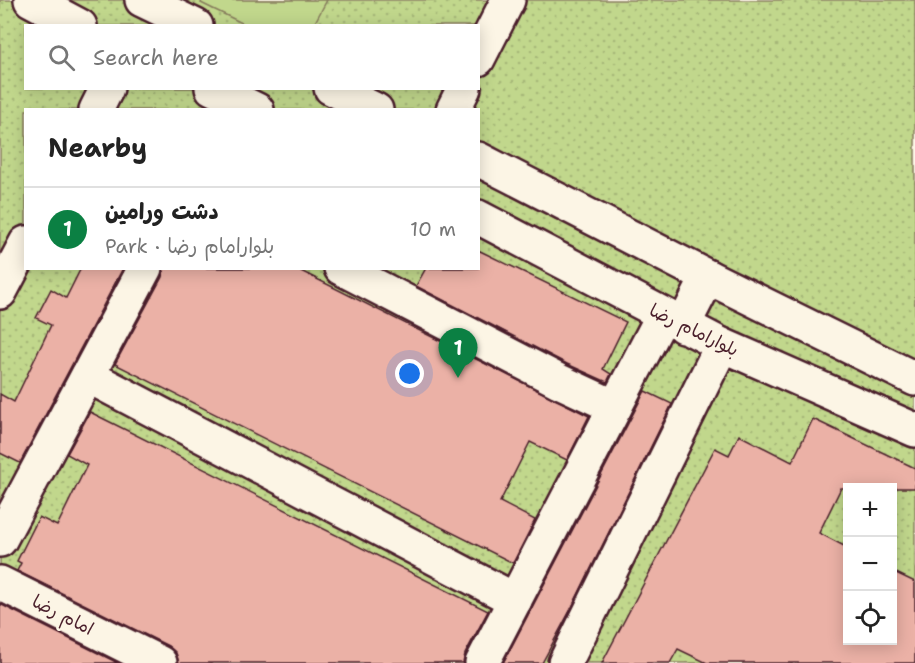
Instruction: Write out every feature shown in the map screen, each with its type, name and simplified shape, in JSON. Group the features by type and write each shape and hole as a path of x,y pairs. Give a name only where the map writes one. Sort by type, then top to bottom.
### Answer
{"street":[{"path":"31,0 76,24"},
{"path":"480,55 508,0"},
{"path":"150,6 191,24"},
{"path":"97,108 106,90"},
{"path":"216,90 253,108"},
{"path":"335,90 372,108"},
{"path":"454,108 463,90"},
{"path":"480,160 708,277 915,379"},
{"name":"بلوارامام رضا","path":"480,218 722,345 915,430"},
{"path":"0,292 24,247"},
{"path":"0,540 144,270"},
{"path":"345,270 559,381 615,407"},
{"path":"482,663 615,407 673,321 708,277"},
{"path":"565,663 722,345"},
{"path":"88,376 515,600"},
{"name":"امام رضا","path":"0,583 160,663"}],"green space":[{"path":"0,0 915,0 915,663 0,663"},
{"path":"202,0 327,0 314,24 244,24 201,3"}],"building":[{"path":"480,251 626,322 603,369 611,374 607,382 567,364 416,286 425,270 480,270"},
{"path":"80,270 122,270 20,463 0,453 0,394 14,402 51,325 36,318 51,289 66,298"},
{"path":"164,270 299,270 589,416 567,460 530,442 500,502 535,520 513,563 115,364 162,277"},
{"path":"645,391 672,404 572,607 542,663 503,663"},
{"path":"90,412 488,611 465,654 463,663 179,663 176,653 168,646 17,571 21,563 17,561 39,517 57,526 87,465 67,454"},
{"path":"813,419 915,468 915,488 897,488 897,483 843,483 843,488 819,533 843,545 843,645 897,645 897,573 915,582 915,663 707,663 678,649 670,663 602,663 715,448 729,455 739,435 792,462"},
{"path":"0,604 118,663 0,663"}],"place":[{"name":"دشت ورامین","path":"458,378"}]}
